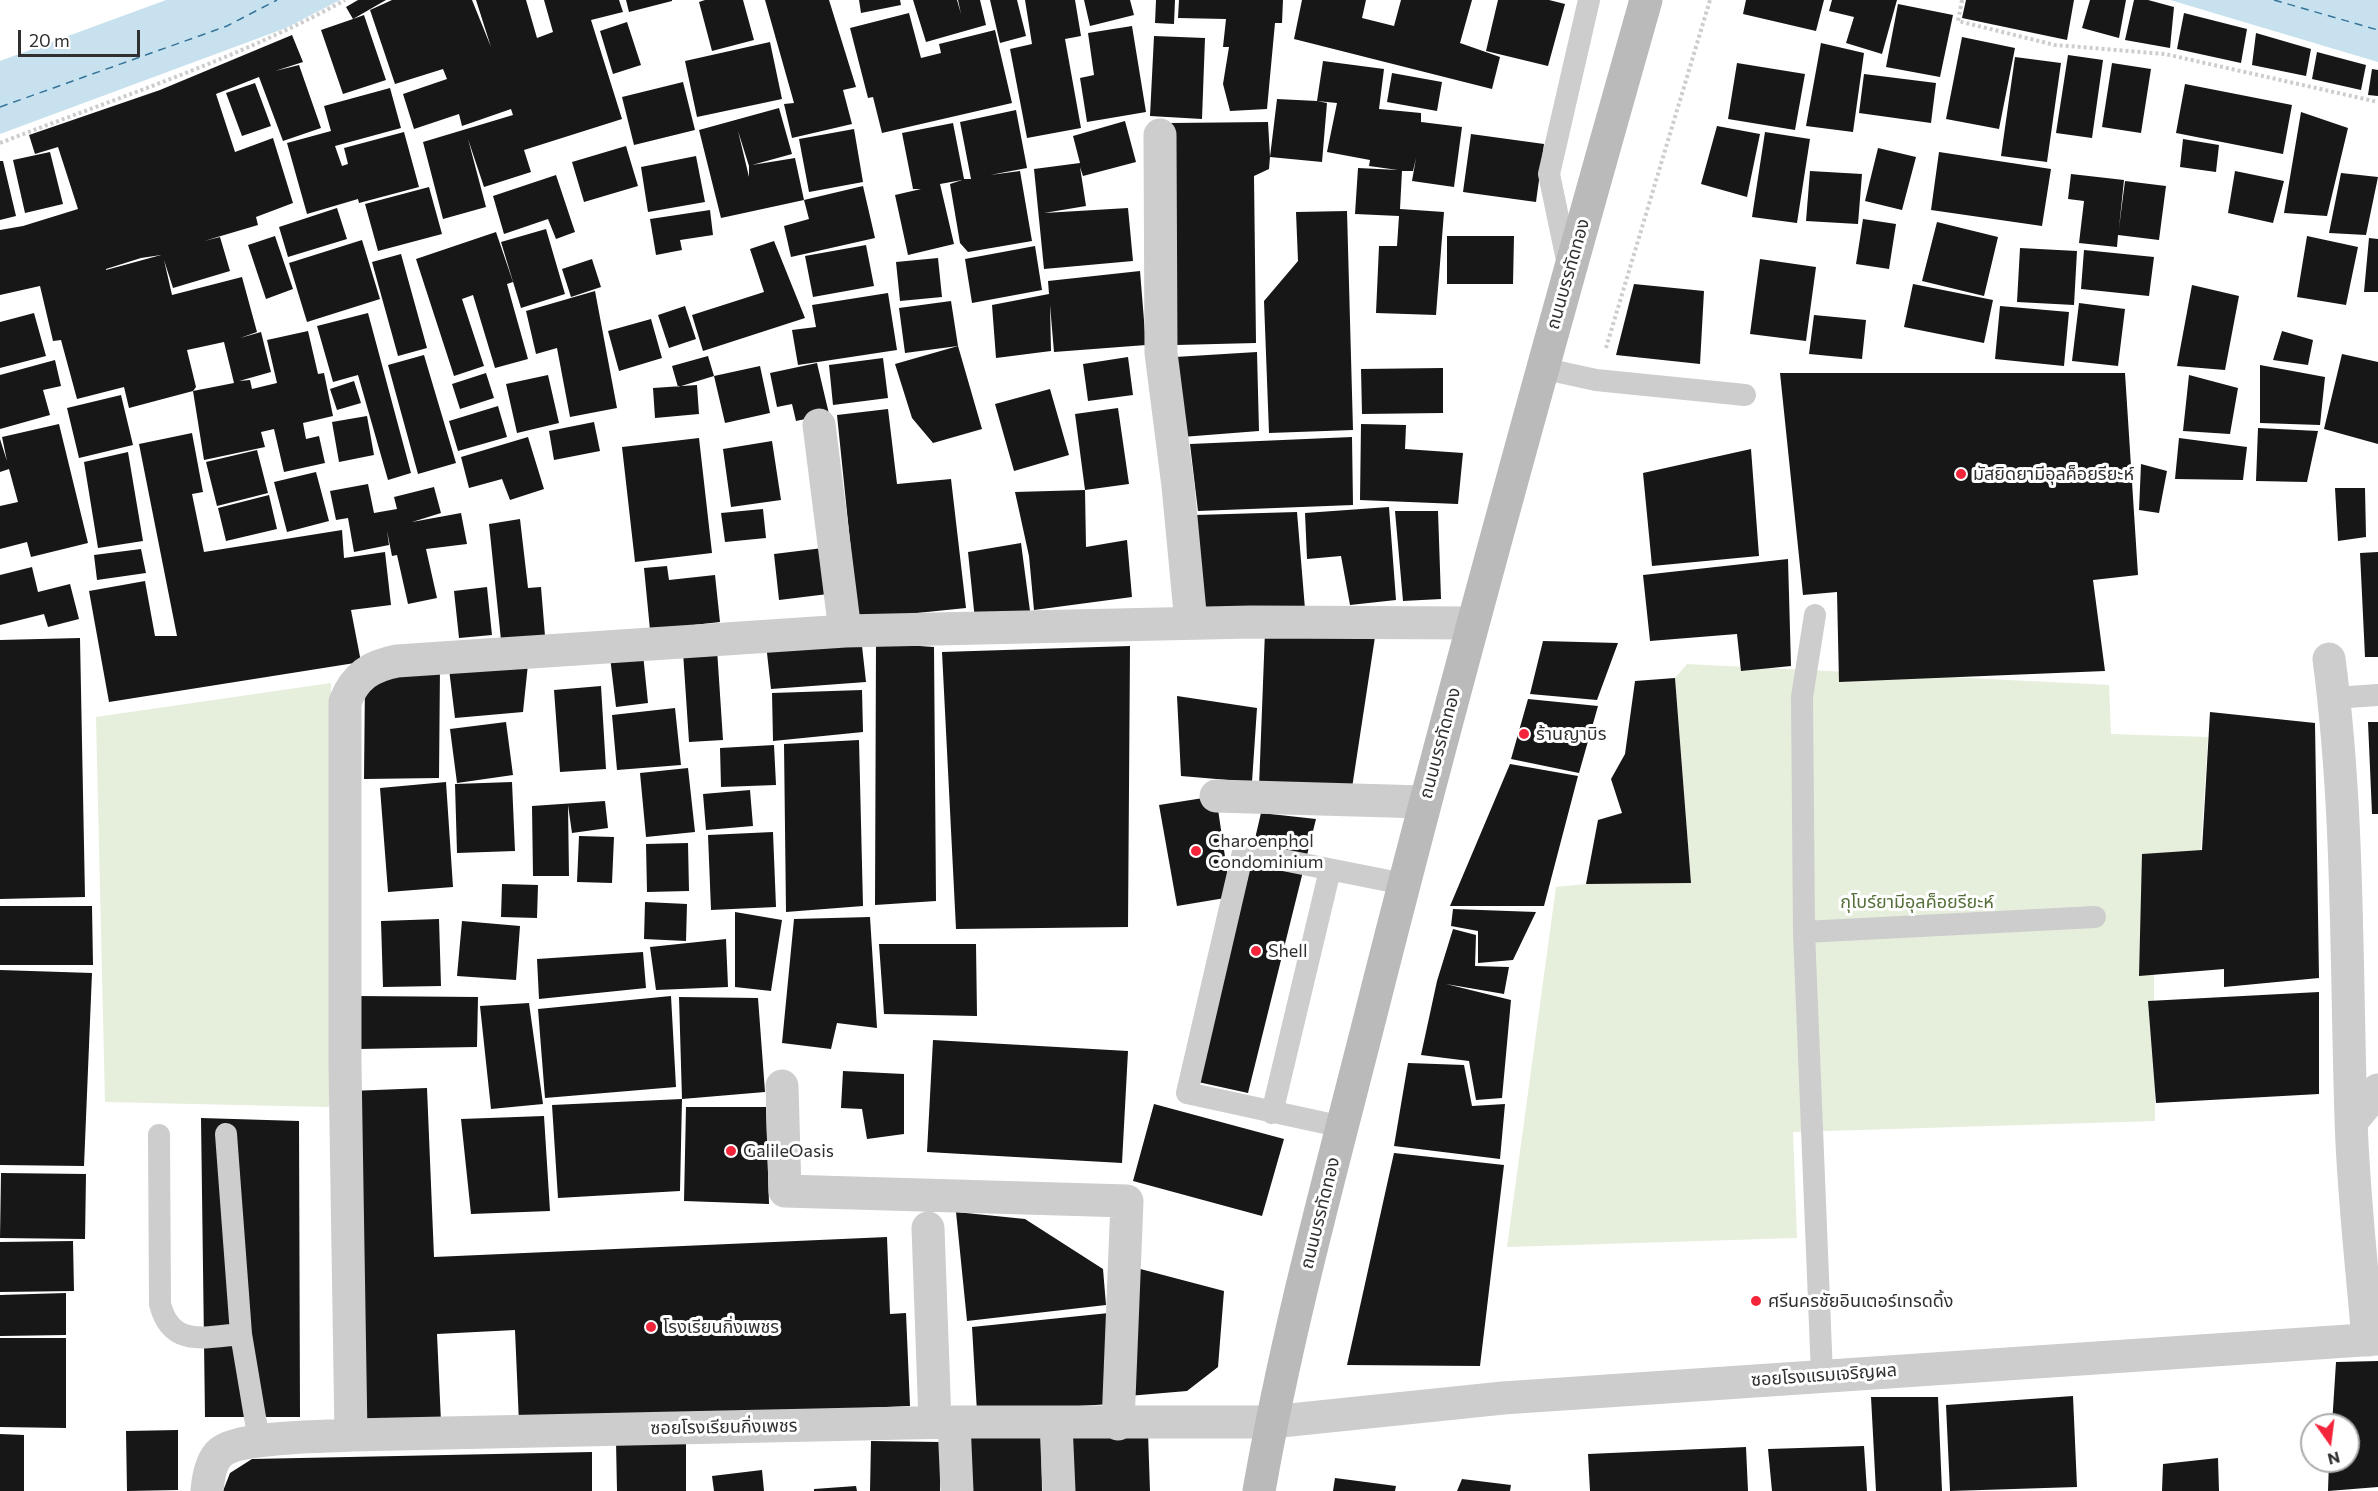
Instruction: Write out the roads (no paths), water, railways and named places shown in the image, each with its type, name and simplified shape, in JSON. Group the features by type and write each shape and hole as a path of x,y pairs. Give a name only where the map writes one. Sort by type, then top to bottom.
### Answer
{"main road":[{"name":"ถนนบรรทัดทอง","path":"1259,1491 1271,1422 1318,1216 1343,1127 1424,802 1541,368 1646,0"}],"street":[{"path":"1160,135 1161,353 1178,486 1191,623"},
{"path":"819,425 845,631"},
{"path":"351,1435 345,959 345,702 351,686 362,674 379,665 398,661 845,631 1191,623 1472,623"},
{"path":"2329,659 2334,698 2343,843 2351,1122 2373,1340"},
{"path":"1216,796 1424,802"},
{"path":"782,1086 785,1191 1126,1201 1118,1424"},
{"path":"2351,1122 2378,1090"},
{"path":"928,1228 944,1422 957,1491"},
{"name":"ซอยโรงแรมเจริญผล","path":"1271,1422 1503,1398 2373,1340"},
{"name":"ซอยโรงเรียนกิ่งเพชร","path":"207,1491 214,1464 222,1452 260,1441 351,1435 944,1422 1118,1424 1271,1422"},
{"path":"1056,1423 1059,1491"}],"lane":[{"path":"1569,270 1549,174 1589,0"},
{"path":"1541,368 1596,380 1745,395"},
{"path":"1815,615 1802,697 1803,932 1822,1375"},
{"path":"2334,698 2378,695"},
{"path":"1343,1127 1187,1093 1242,852 1404,884"},
{"path":"1272,1113 1330,870"},
{"path":"1803,932 2095,917"},
{"path":"226,1134 241,1334 260,1441"},
{"path":"159,1135 160,1304 164,1318 178,1334 198,1338 241,1334"}],"water":[{"path":"166,0 340,0 286,28 0,134 0,61"},
{"path":"2170,0 2378,0 2378,62"}],"place":[{"name":"มัสยิดยามีอุลค็อยรียะห์","path":"1961,474"},
{"name":"ร้านญาบิร","path":"1524,734"},
{"name":"Charoenphol Condominium","path":"1196,851"},
{"name":"Shell","path":"1256,951"},
{"name":"GalileOasis","path":"731,1151"},
{"name":"ศรีนครชัยอินเตอร์เทรดดิ้ง","path":"1756,1301"},
{"name":"โรงเรียนกิ่งเพชร","path":"651,1327"}],"park label":[{"name":"กุโบร์ยามีอุลค็อยรียะห์","path":"1917,902"}]}
